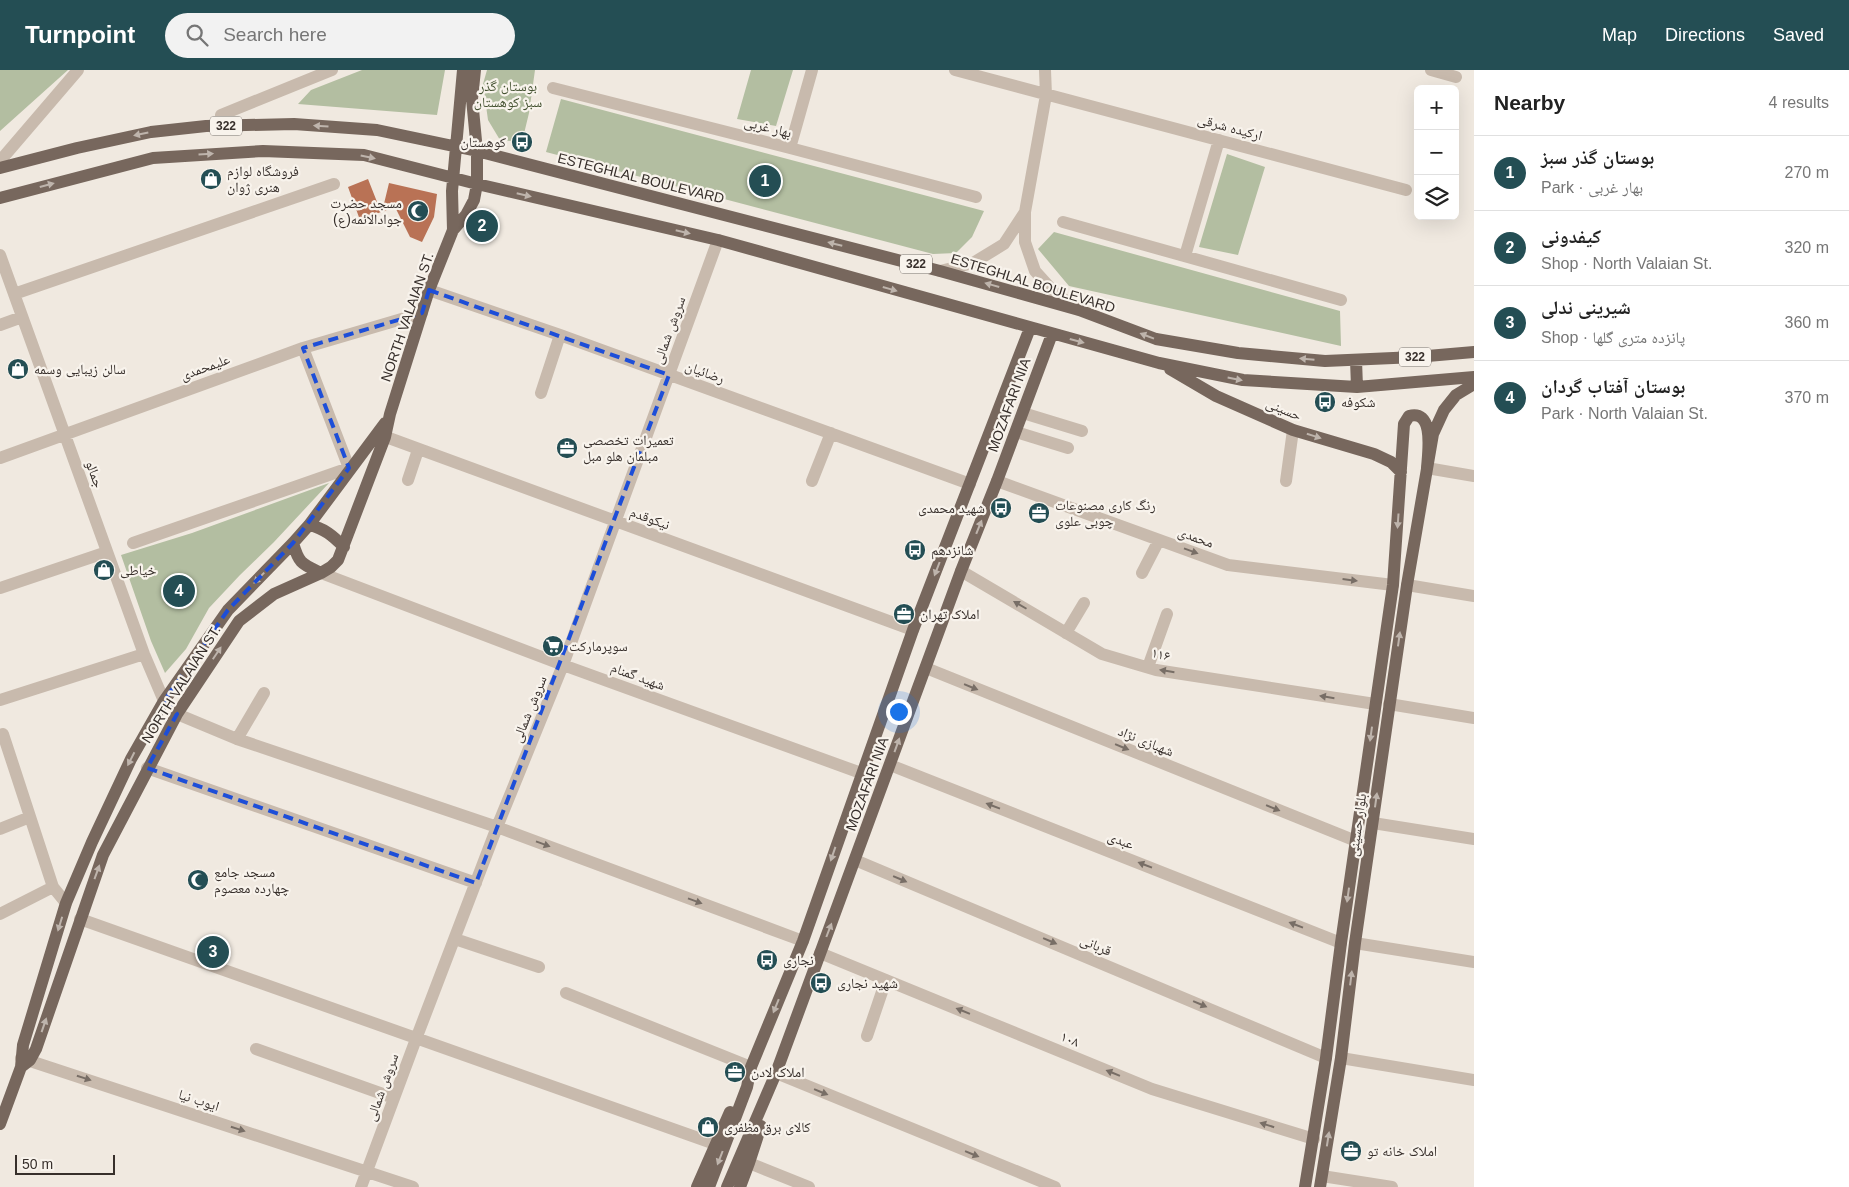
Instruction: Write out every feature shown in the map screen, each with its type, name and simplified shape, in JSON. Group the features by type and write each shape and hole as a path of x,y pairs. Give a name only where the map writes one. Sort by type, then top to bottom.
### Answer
{"main road":[{"name":"NORTH VALAIAN ST.","path":"453,230 452,191 463,70"},
{"name":"NORTH VALAIAN ST.","path":"0,1124 24,1062 36,1049 103,855 177,714 239,621 274,594 331,567 338,560 344,547 390,414 429,290 453,230 466,215 474,200 477,184 477,151 472,99 475,70"},
{"name":"ESTEGHLAL BOULEVARD","path":"0,168 77,148 142,134 206,126 294,124 377,130 477,151 940,270 1079,310 1156,339 1238,353 1325,361 1474,352"},
{"name":"322","path":"0,198 153,158 263,151 364,156 718,240 1159,363 1243,380 1357,387 1474,377"},
{"name":"MOZAFARI NIA","path":"709,1187 747,1087 751,1067 803,941 913,630 1030,328"},
{"name":"MOZAFARI NIA","path":"727,1187 776,1074 961,571 1016,432 1052,334"},
{"path":"1014,370 1030,357 1036,361 1039,368"},
{"path":"1356,360 1357,387"},
{"name":"حسینی","path":"1159,363 1216,396 1293,430 1374,454 1392,462 1401,472"},
{"path":"1427,468 1433,434 1444,410 1456,395 1474,384"},
{"name":"بلوار حسینی","path":"1305,1187 1326,1058 1393,585 1404,424 1409,416 1414,415 1419,416 1428,428 1427,468 1407,585 1355,943 1341,1058 1321,1181"},
{"name":"NORTH VALAIAN ST.","path":"24,1062 23,1045 66,903 131,758 164,702 228,610 293,544 349,468 381,436"},
{"path":"308,525 320,527 344,547"},
{"path":"293,544 297,559 306,566 321,573"},
{"path":"164,702 177,714"},
{"path":"698,1187 715,1144 751,1067"},
{"path":"740,1187 776,1074"}],"street":[{"path":"0,161 78,70"},
{"path":"221,115 332,70"},
{"path":"790,148 812,70"},
{"name":"ارکیده شرقی","path":"955,70 1406,190"},
{"path":"1045,70 1046,95 1025,212 1025,242 1035,270 1054,292 1079,310"},
{"path":"1431,70 1456,77"},
{"name":"بهار غربی","path":"553,88 976,197"},
{"path":"1185,256 1219,140"},
{"path":"14,294 334,184"},
{"path":"940,270 973,263 1004,244 1025,212"},
{"path":"1063,222 1341,300"},
{"name":"سروش شمالی","path":"361,1187 497,827 562,665 718,240"},
{"name":"جمالو","path":"0,255 144,654 164,702"},
{"name":"رضائیان","path":"429,290 560,335 970,484"},
{"name":"علیمحمدی","path":"0,458 303,348 422,313"},
{"path":"0,325 22,317"},
{"path":"541,393 560,335"},
{"path":"133,542 349,468 303,348"},
{"path":"1023,413 1082,431"},
{"path":"1286,481 1293,430"},
{"path":"1016,432 1068,448"},
{"path":"812,481 831,433"},
{"name":"نیکوقدم","path":"381,436 913,630"},
{"path":"408,480 418,450"},
{"path":"1427,468 1474,476"},
{"name":"محمدی","path":"997,481 1228,565 1393,585"},
{"path":"1142,573 1159,540"},
{"path":"0,588 107,552"},
{"name":"۱۱۶","path":"961,571 1102,654 1148,667 1375,704"},
{"name":"شهید گمنام","path":"321,573 562,665 862,773"},
{"path":"1407,585 1474,596"},
{"path":"1066,633 1084,603"},
{"path":"1148,667 1167,614"},
{"path":"0,700 144,654"},
{"name":"شهبازی نژاد","path":"926,668 1356,841"},
{"path":"238,739 264,693"},
{"path":"1390,704 1474,718"},
{"path":"177,714 238,739 497,827 803,941"},
{"path":"3,734 53,887 66,903"},
{"name":"عبدی","path":"890,765 1341,943"},
{"path":"147,768 476,883"},
{"path":"0,829 30,817"},
{"path":"1373,822 1474,839"},
{"name":"قربانی","path":"855,860 1326,1058"},
{"path":"0,914 53,887"},
{"path":"80,920 715,1144"},
{"path":"455,939 539,967"},
{"path":"1355,943 1474,962"},
{"name":"۱۰۸","path":"820,953 1152,1089 1314,1140"},
{"path":"867,1036 886,980"},
{"path":"566,993 751,1067"},
{"path":"256,1049 394,1098"},
{"path":"1341,1058 1474,1080"},
{"name":"ایوب نیا","path":"24,1062 413,1187"},
{"path":"776,1074 1055,1187"},
{"path":"749,1163 809,1187"},
{"path":"1321,1181 1392,1187"}],"highlighted area":[{"path":"429,290 669,375 476,883 147,768 177,714 164,701 228,610 293,543 349,468 303,348 422,313"}],"green space":[{"path":"0,70 68,70 0,131"},
{"path":"362,70 445,70 437,115 298,104 311,90"},
{"name":"بوستان گذر سبز کوهستان","path":"487,70 535,70 529,113 522,142 500,140 488,120 483,84"},
{"path":"751,70 793,70 776,126 737,119"},
{"path":"561,99 984,211 972,237 956,253 933,254 546,152"},
{"path":"1227,154 1265,167 1238,255 1199,247"},
{"path":"1054,232 1340,311 1341,346 1069,286 1038,249"},
{"path":"329,483 209,608 186,649 165,673 151,641 121,555 192,533"}],"building":[{"path":"368,179 381,212 360,220 348,187"},
{"name":"مسجد حضرت جوادالائمه(ع)","path":"389,183 437,194 434,217 422,242 410,237 395,207 382,212"}],"place":[{"name":"کوهستان","path":"522,142"},
{"name":"فروشگاه لوازم هنری ژوان","path":"211,179"},
{"name":"بوستان گذر سبز","path":"765,181"},
{"name":"مسجد حضرت جوادالائمه(ع)","path":"418,211"},
{"name":"کیفدونی","path":"482,226"},
{"name":"سالن زیبایی وسمه","path":"18,369"},
{"name":"شکوفه","path":"1325,402"},
{"name":"تعمیرات تخصصی مبلمان هلو مبل","path":"567,448"},
{"name":"شهید محمدی","path":"1001,508"},
{"name":"رنگ کاری مصنوعات چوبی علوی","path":"1039,513"},
{"name":"شانزدهم","path":"915,550"},
{"name":"خیاطی","path":"104,570"},
{"name":"بوستان آفتاب گردان","path":"179,591"},
{"name":"املاک تهران","path":"904,614"},
{"name":"سوپرمارکت","path":"553,646"},
{"name":"مسجد جامع چهارده معصوم","path":"198,880"},
{"name":"شیرینی ندلی","path":"213,952"},
{"name":"نجاری","path":"767,960"},
{"name":"شهید نجاری","path":"821,983"},
{"name":"املاک لادن","path":"735,1072"},
{"name":"کالای برق مظفری","path":"708,1127"},
{"name":"املاک خانه تو","path":"1351,1151"}]}
